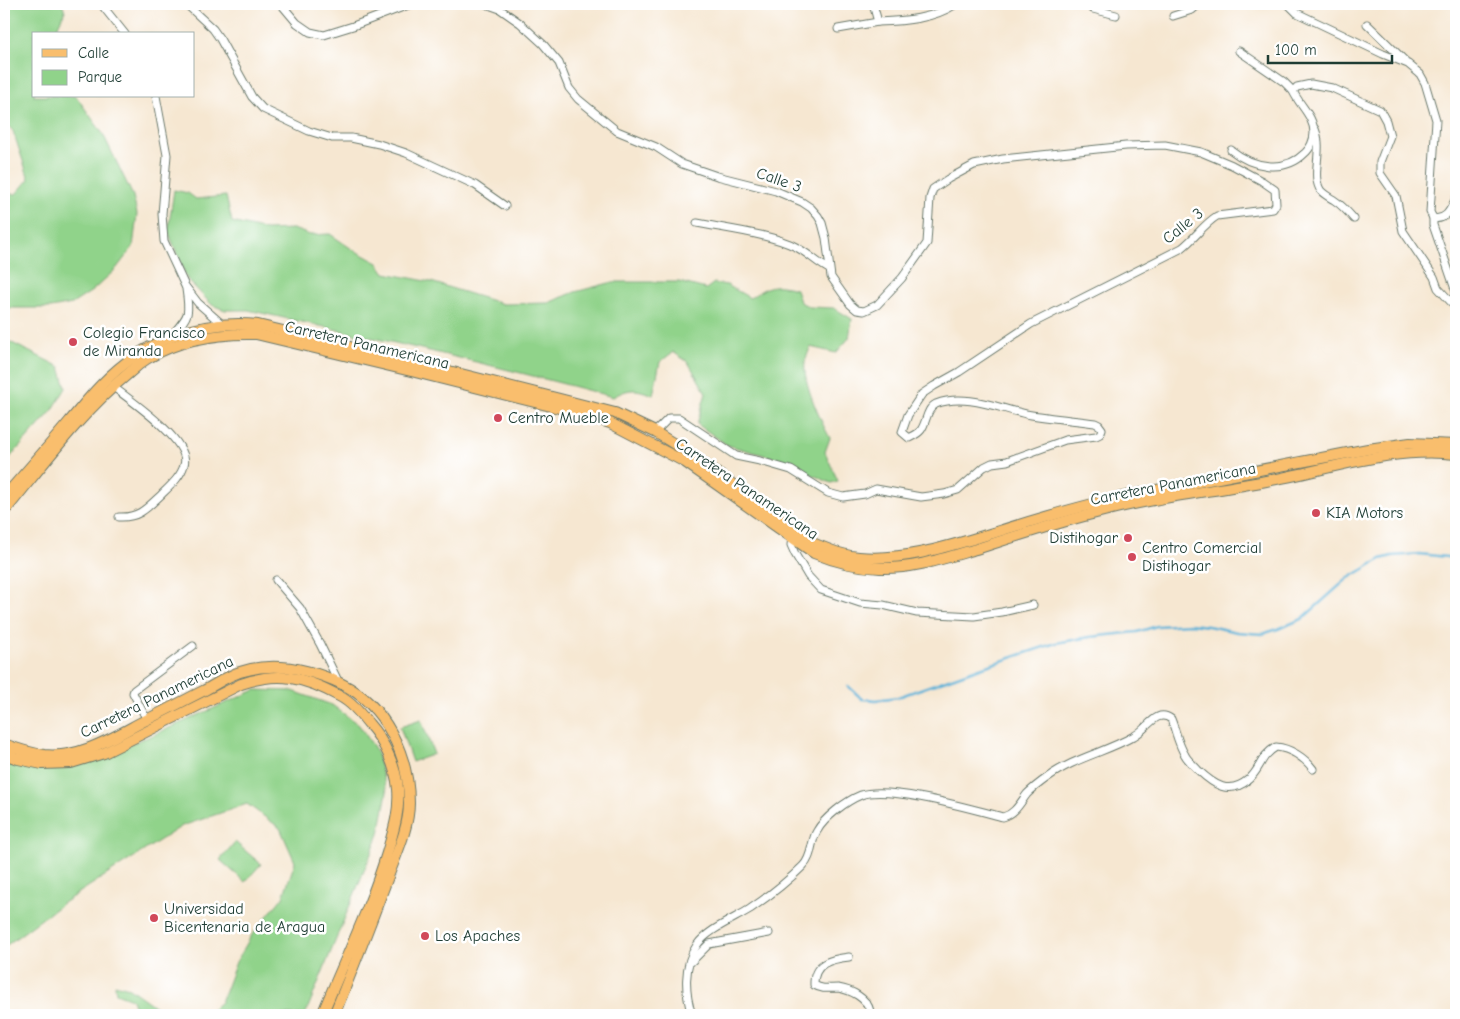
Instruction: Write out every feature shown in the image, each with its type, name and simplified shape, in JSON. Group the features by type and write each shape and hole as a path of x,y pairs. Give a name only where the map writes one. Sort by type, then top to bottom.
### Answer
{"main road":[{"name":"Carretera Panamericana","path":"4,497 102,384 143,350 171,337 204,328 240,324 258,325 607,411 654,432 689,453 815,544 837,553 859,557 889,557 926,553 1098,502 1368,449 1410,443 1456,445"},
{"name":"Carretera Panamericana","path":"4,512 77,424 112,386 148,358 187,340 222,335 256,334 579,413 610,423 685,462 814,553 837,563 874,568 892,568 929,563 1127,505 1268,481 1370,459 1412,453 1440,452 1456,454"},
{"name":"Carretera Panamericana","path":"4,744 23,751 45,755 73,753 102,743 239,672 257,668 280,666 294,668 339,683 365,698 390,730 404,769 409,803 404,832 392,866 334,1015"},
{"name":"Carretera Panamericana","path":"4,754 42,764 71,763 104,753 241,684 258,678 279,676 305,680 344,699 354,707 378,735 387,752 398,789 397,815 378,881 322,1015"}],"street":[{"path":"102,4 123,32"},
{"path":"186,4 220,38 252,97 263,109 309,131 332,138 352,138 406,153 475,185 506,206"},
{"path":"281,4 297,23 310,32 324,35 411,4"},
{"name":"Calle 3","path":"486,4 500,9 520,23 543,44 560,63 569,88 578,99 617,131 656,147 682,164 717,176 776,191 811,208 822,224 826,238 831,277 850,304 857,310 864,311 877,304 902,278 927,243 930,198 933,189 974,165 1126,146 1165,145 1201,152 1232,165 1275,190 1276,204 1273,209 1217,216 1209,221 1193,240 1182,248 1031,324 960,372 922,394 903,426 902,432 908,438 921,430 931,408 952,400 992,405 1027,414 1095,423 1102,429 1100,434 1096,436 1065,440 1007,461 992,463 984,467 958,490 920,497 876,489 865,494 843,497 828,493 791,470 736,456 679,418 669,418 654,432"},
{"path":"873,4 878,22"},
{"path":"838,29 925,17 956,4"},
{"path":"1086,4 1093,9 1116,15"},
{"path":"1173,16 1192,10 1199,4"},
{"path":"1288,4 1298,13 1408,64"},
{"path":"1367,24 1420,74 1424,83 1436,120 1430,212 1456,292"},
{"path":"1239,51 1294,91 1306,109 1319,142 1317,183 1326,196 1345,209 1354,219"},
{"path":"1294,91 1297,87 1311,84 1332,88 1380,110 1386,121 1390,136 1380,162 1380,173 1396,196 1403,231 1434,277 1438,288 1452,302 1456,300"},
{"path":"156,98 167,155 162,214 164,241 185,286 198,303 223,325"},
{"path":"1231,150 1239,156 1265,166 1288,165 1309,150 1314,134 1313,126"},
{"path":"1433,218 1440,219 1446,216 1456,198"},
{"path":"697,223 776,240 797,248 820,265 829,269"},
{"path":"171,337 186,318 188,307 185,286"},
{"path":"112,386 145,411 172,437 182,449 184,456 184,465 172,484 160,496 139,514 129,518 119,517"},
{"path":"792,537 791,545 795,554 808,576 821,590 860,603 883,605 916,613 974,616 1033,605"},
{"path":"276,580 300,608 339,683"},
{"path":"147,720 133,694 134,690 193,646"},
{"path":"692,1015 686,993 689,964 697,945 708,934 772,894 801,868 807,862 817,830 841,807 862,795 886,793 955,805 1003,817 1015,810 1028,793 1064,765 1132,738 1143,731 1156,716 1161,715 1171,719 1174,732 1186,756 1206,777 1218,786 1240,786 1252,776 1264,756 1276,747 1290,751 1308,762 1314,769"},
{"path":"689,964 709,944 769,933"},
{"path":"849,957 832,959 826,962 816,976 814,985 824,989 841,988 861,998 869,1006 870,1011 866,1015"},
{"path":"832,1015 844,1015"}],"green space":[{"path":"4,4 62,4 65,11 55,32 32,32 32,98 77,98 103,134 133,196 137,214 133,247 116,269 92,291 72,304 51,308 4,308 4,194 16,194 29,179 13,131 4,122"},
{"path":"174,190 188,193 196,199 226,196 232,222 266,230 293,229 310,235 330,234 378,263 385,273 431,282 503,304 548,303 575,292 613,282 679,282 706,289 714,283 727,285 750,298 772,286 796,289 800,302 810,307 834,308 852,319 849,338 836,353 810,347 805,362 806,380 809,390 830,438 825,452 838,481 831,483 775,458 727,445 697,424 706,393 688,362 673,352 660,362 653,395 632,390 613,397 522,373 385,341 248,310 225,310 212,305 187,279 168,231"},
{"path":"4,339 60,367 66,388 52,411 4,464"},
{"path":"255,690 293,691 332,705 359,725 376,750 387,792 379,834 305,1015 206,1015 221,1002 236,962 253,933 283,897 295,862 280,828 247,804 182,826 63,903 4,947 4,756 83,760 151,736"},
{"path":"421,720 434,754 412,762 400,727"},
{"path":"235,842 261,864 245,882 220,860"},
{"path":"115,984 129,988 167,1015 137,1015 132,999 116,993"}],"waterway":[{"path":"848,686 862,699 876,700 898,697 1056,643 1137,632 1157,626 1190,624 1262,634 1302,619 1347,579 1381,559 1392,556 1419,554 1456,558"}],"place":[{"name":"Colegio Francisco de Miranda","path":"73,342"},
{"name":"Centro Mueble","path":"498,418"},
{"name":"KIA Motors","path":"1316,513"},
{"name":"Distihogar","path":"1128,538"},
{"name":"Centro Comercial Distihogar","path":"1132,557"},
{"name":"Universidad Bicentenaria de Aragua","path":"154,918"},
{"name":"Los Apaches","path":"425,936"}]}
